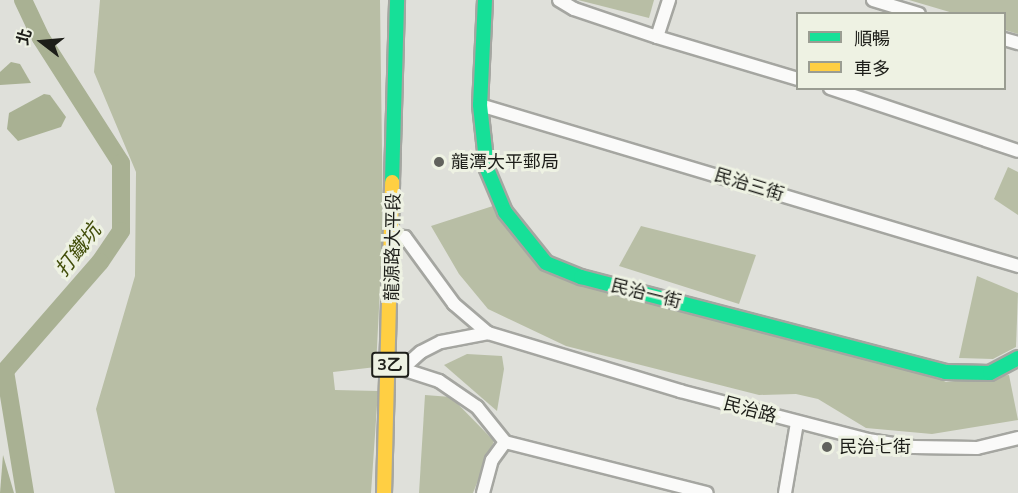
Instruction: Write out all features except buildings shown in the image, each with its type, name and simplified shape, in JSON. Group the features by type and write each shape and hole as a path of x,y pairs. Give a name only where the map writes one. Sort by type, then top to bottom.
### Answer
{"main road":[{"name":"龍源路大平段","path":"397,0 399,237"},
{"name":"龍源路大平段","path":"396,493 399,237 409,0"},
{"name":"民治一街","path":"484,0 480,105 487,169 506,212 546,263 580,277 945,372 990,374 1018,358"},
{"name":"龍源路大平段","path":"384,493 396,370"}],"street":[{"path":"559,0 574,9 657,37 796,78"},
{"path":"657,37 669,0"},
{"path":"873,0 912,12"},
{"path":"836,90 1018,150"},
{"name":"民治三街","path":"480,105 1018,266"},
{"path":"399,237 454,304 488,333"},
{"path":"396,370 421,352 441,342 488,333"},
{"name":"民治路","path":"488,333 797,423 914,447 977,448 1018,438"},
{"path":"396,370 439,381 477,407 505,442 707,493"},
{"path":"785,493 797,423"},
{"path":"483,493 492,460 505,442"}],"shaded area":[{"path":"100,0 380,0 383,229 376,367 333,372 335,390 378,391 371,493 115,493 96,409 135,276 136,172 94,72"},
{"path":"578,0 654,0 649,18"},
{"path":"909,0 1018,0 1018,34 1006,30 1006,12 950,12"},
{"path":"11,62 20,64 31,83 0,85 0,72"},
{"path":"44,94 50,95 66,117 61,127 18,141 7,129 9,113"},
{"path":"1008,167 1018,172 1018,215 994,199"},
{"path":"496,205 538,259 918,369 946,382 1009,375 1018,420 932,434 866,428 818,399 796,394 759,395 566,346 488,309 459,274 431,226"},
{"path":"641,226 756,255 739,304 619,266"},
{"path":"977,276 1018,293 1016,347 993,359 959,358"},
{"path":"467,354 502,356 504,369 497,411 444,365"},
{"path":"425,395 451,397 494,441 473,493 419,493"},
{"path":"3,455 14,493 0,493"}],"waterway":[{"name":"打鐵坑","path":"23,0 41,38 121,163 121,231 100,262 5,371 25,493"}],"traffic: fast":[{"path":"392,182 397,0"},
{"path":"485,0 480,105 487,169 505,212 546,263 581,277 945,372 990,373 1018,358"}],"traffic: slow":[{"path":"384,493 392,182"}],"place":[{"name":"龍潭大平郵局","path":"439,162"},
{"name":"民治七街","path":"827,447"}]}
